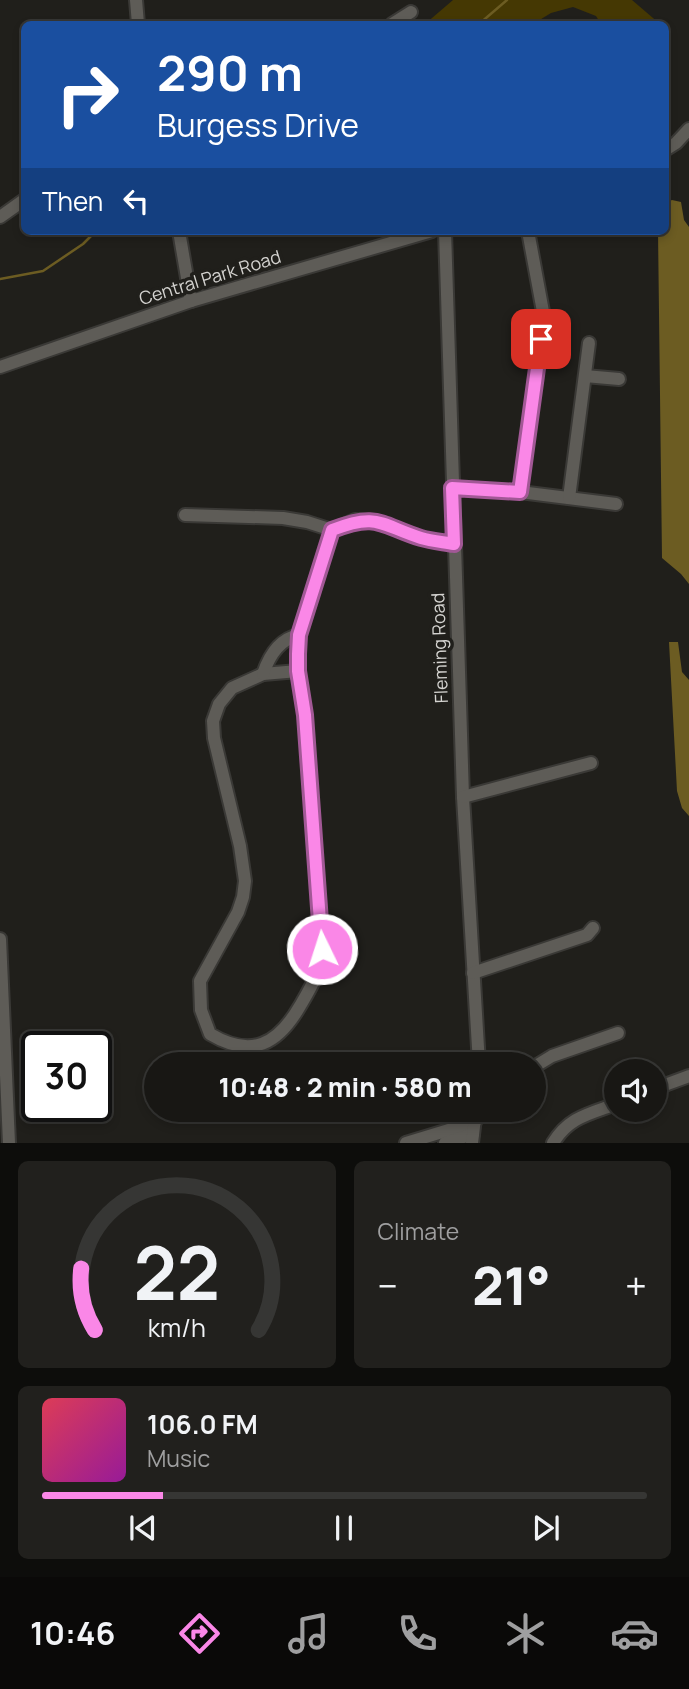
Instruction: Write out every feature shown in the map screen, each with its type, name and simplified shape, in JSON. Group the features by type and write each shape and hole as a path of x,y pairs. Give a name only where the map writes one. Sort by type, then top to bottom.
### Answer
{"street":[{"path":"136,0 138,21"},
{"path":"398,21 411,12"},
{"path":"669,147 689,129"},
{"path":"0,217 21,202"},
{"path":"181,235 191,301"},
{"name":"Central Park Road","path":"0,367 191,301 418,235"},
{"name":"Fleming Road","path":"445,235 463,797 478,1052"},
{"path":"520,492 544,317 529,235"},
{"path":"569,498 589,343"},
{"path":"585,376 619,379"},
{"path":"452,488 520,492 616,504"},
{"path":"185,515 284,518 332,530 355,520 376,521 421,538 454,544"},
{"path":"298,671 263,674 232,688 219,704 213,721 214,738 240,846 245,881 238,912 200,981 201,1010 210,1034 238,1046 258,1046 275,1039 290,1023 318,975 322,949 305,715 298,671 299,635 332,530"},
{"path":"263,674 269,658 278,646 289,637 299,635"},
{"path":"463,797 591,763"},
{"path":"473,973 587,935 593,928"},
{"path":"0,939 9,1143"},
{"path":"546,1060 618,1033"},
{"path":"667,1084 689,1076"},
{"path":"553,1143 562,1129 572,1121 604,1109"},
{"path":"411,1142 474,1127"},
{"path":"445,1143 474,1127"}],"shaded area":[{"path":"453,0 632,0 656,21 599,21 596,16 573,7 551,13 538,21 428,21"},
{"path":"669,201 681,202 684,220 689,227 689,584 662,558 658,235 669,235"},
{"path":"669,642 678,642 682,672 689,680 689,816 682,808 677,791"}],"waterway":[{"path":"482,21 507,0"},
{"path":"0,279 43,271 92,235"}],"route":[{"path":"322,949 298,654 299,635 332,530 355,520 376,521 421,538 454,544 452,488 520,492 541,339"}]}
